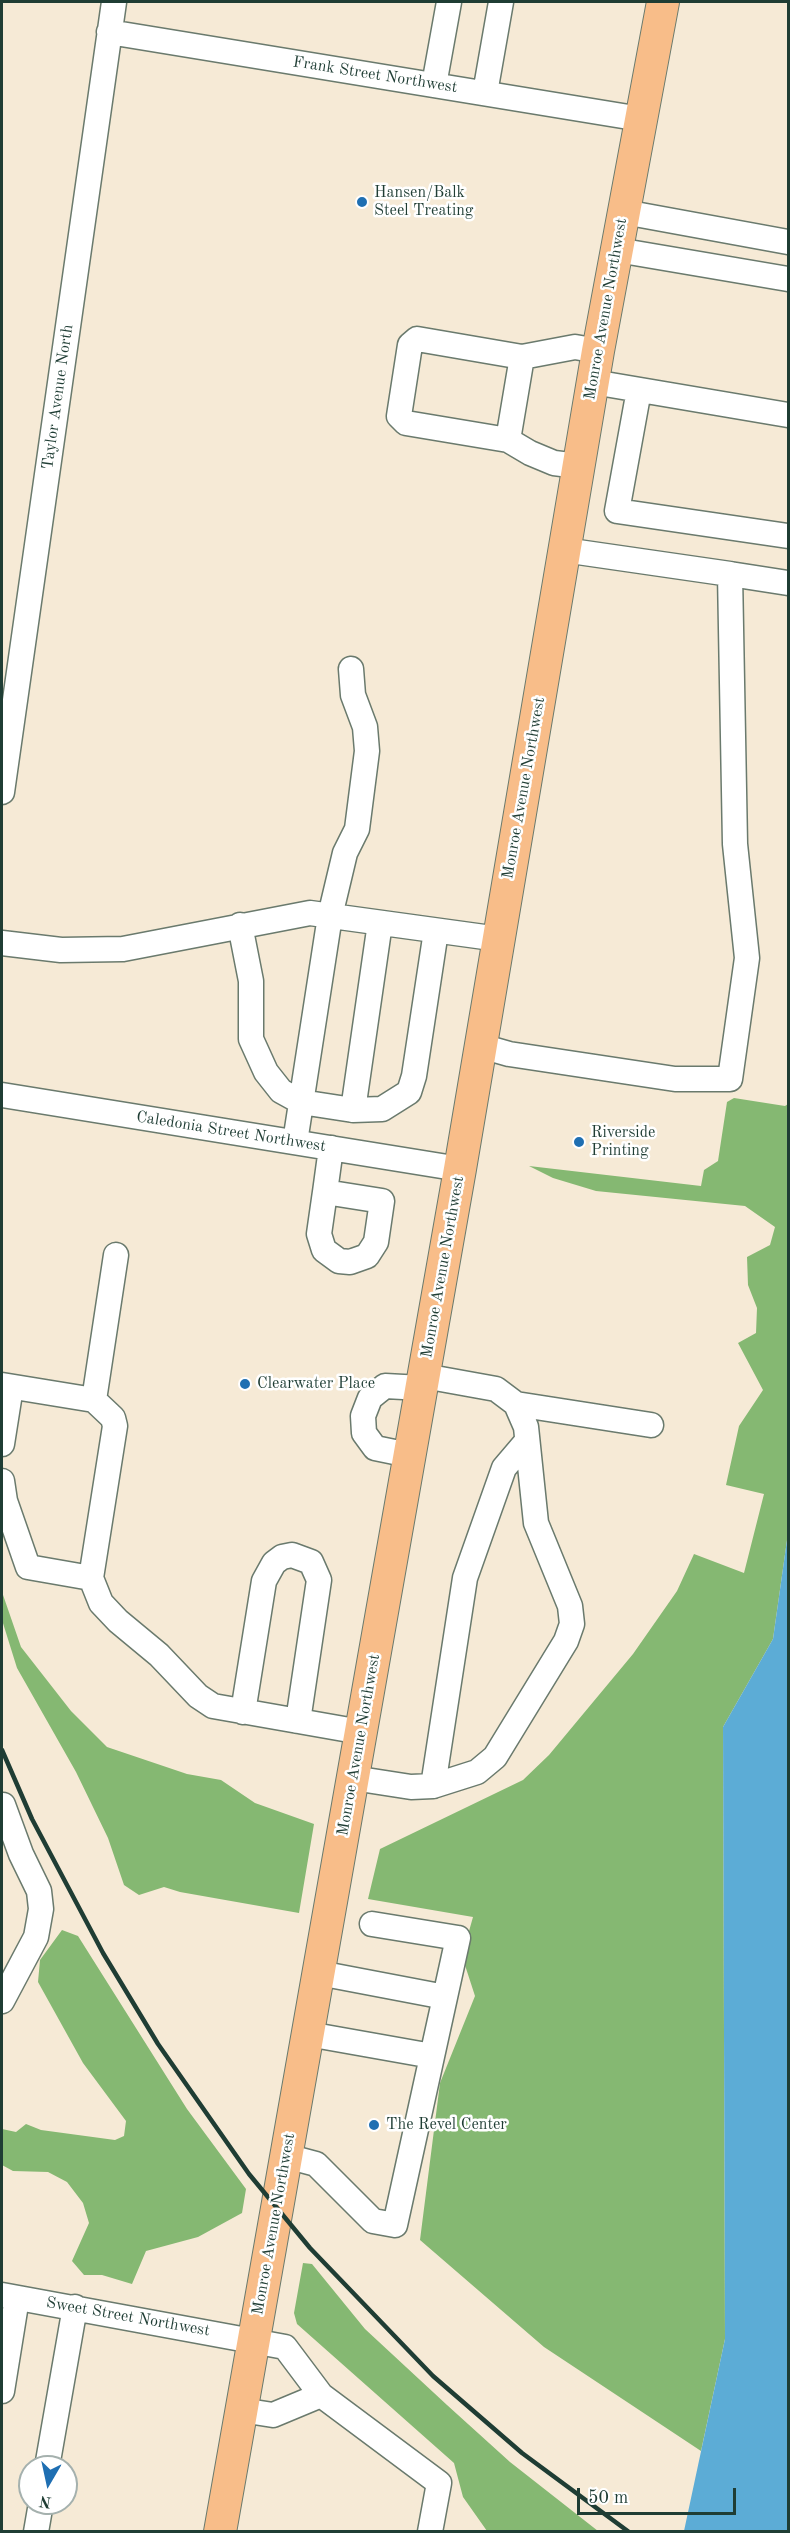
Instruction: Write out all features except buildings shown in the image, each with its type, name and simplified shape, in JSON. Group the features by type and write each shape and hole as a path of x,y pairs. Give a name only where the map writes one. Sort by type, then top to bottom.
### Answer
{"main road":[{"name":"Monroe Avenue Northwest","path":"220,2532 460,1169 592,382 663,2"}],"street":[{"name":"Taylor Avenue North","path":"2,792 9,682 114,2"},
{"path":"434,85 449,2"},
{"path":"485,93 501,2"},
{"name":"Frank Street Northwest","path":"110,32 641,119"},
{"path":"624,212 789,242"},
{"path":"617,250 789,279"},
{"path":"578,466 546,459 508,440 406,423 399,416 410,345 417,339 522,357 575,347 598,351"},
{"path":"508,440 522,357"},
{"path":"592,382 789,415"},
{"path":"639,390 617,511 789,536"},
{"path":"564,550 789,583"},
{"path":"481,1046 509,1054 675,1080 730,1079 747,958 735,844 730,574"},
{"path":"295,1142 330,916 345,853 357,829 367,751 365,727 353,695 351,669"},
{"path":"2,942 61,950 123,949 299,914 330,916 499,939"},
{"path":"353,1110 380,923"},
{"path":"240,926 251,981 251,1039 258,1059 281,1091 301,1102 353,1110 382,1109 409,1092 414,1076 436,931"},
{"name":"Caledonia Street Northwest","path":"2,1095 460,1169"},
{"path":"325,1192 331,1148"},
{"path":"93,1400 116,1255"},
{"path":"409,1455 375,1448 364,1433 363,1416 370,1398 385,1386 423,1382 496,1389 516,1404 651,1425"},
{"path":"2,1444 6,1386 93,1400 113,1418 115,1426 91,1578 101,1603 159,1655 198,1696 213,1706 361,1732"},
{"path":"353,1778 411,1787 433,1786 477,1772 495,1757 566,1641 572,1624 570,1606 536,1523 525,1427 516,1404"},
{"path":"433,1786 465,1578 504,1468 527,1441"},
{"path":"2,1481 5,1501 28,1567 91,1578"},
{"path":"243,1712 264,1581 274,1563 282,1557 292,1555 310,1562 319,1580 298,1721"},
{"path":"2,2001 22,1967 36,1937 40,1922 39,1891 11,1854 3,1805"},
{"path":"286,2156 316,2164 373,2221 395,2225 458,1938 372,1924"},
{"path":"319,1973 445,1997"},
{"path":"308,2034 432,2056"},
{"path":"2,2391 9,2296"},
{"name":"Sweet Street Northwest","path":"9,2296 285,2347 321,2395 439,2483 430,2532"},
{"path":"49,2455 75,2307"},
{"path":"241,2410 273,2415 321,2395"},
{"path":"36,2532 38,2515"}],"green space":[{"path":"734,1098 785,1106 788,1104 788,1533 773,1639 723,1727 725,2339 701,2451 544,2347 420,2240 440,2083 475,1996 462,1956 473,1917 368,1899 380,1849 523,1780 549,1755 633,1654 677,1591 694,1554 744,1573 764,1494 726,1485 739,1426 763,1390 738,1343 756,1333 757,1308 748,1285 747,1257 770,1245 775,1227 745,1206 596,1191 553,1178 529,1166 701,1186 704,1170 718,1161 727,1102"},
{"path":"2,1592 21,1647 71,1711 107,1747 187,1774 221,1780 255,1803 314,1824 299,1913 180,1892 164,1887 139,1895 124,1885 108,1838 76,1772 17,1668 2,1620"},
{"path":"62,1930 78,1936 187,2109 246,2189 242,2213 198,2237 146,2251 132,2284 102,2275 84,2275 72,2261 89,2223 83,2203 67,2182 48,2172 13,2171 2,2165 2,2129 16,2132 26,2124 41,2130 115,2140 124,2136 126,2121 83,2063 38,1982 40,1960"},
{"path":"303,2263 312,2264 365,2329 447,2405 510,2462 598,2531 487,2531 463,2497 454,2463 297,2324 294,2313"}],"water":[{"path":"788,1533 788,2531 684,2531 725,2339 723,1727 773,1639"}],"railway":[{"path":"2,1750 32,1819 103,1953 158,2044 249,2174 310,2248 433,2376 522,2453 629,2532"}],"place":[{"name":"Hansen/Balk Steel Treating","path":"362,202"},
{"name":"Riverside Printing","path":"579,1142"},
{"name":"Clearwater Place","path":"245,1384"},
{"name":"The Revel Center","path":"374,2125"}]}
